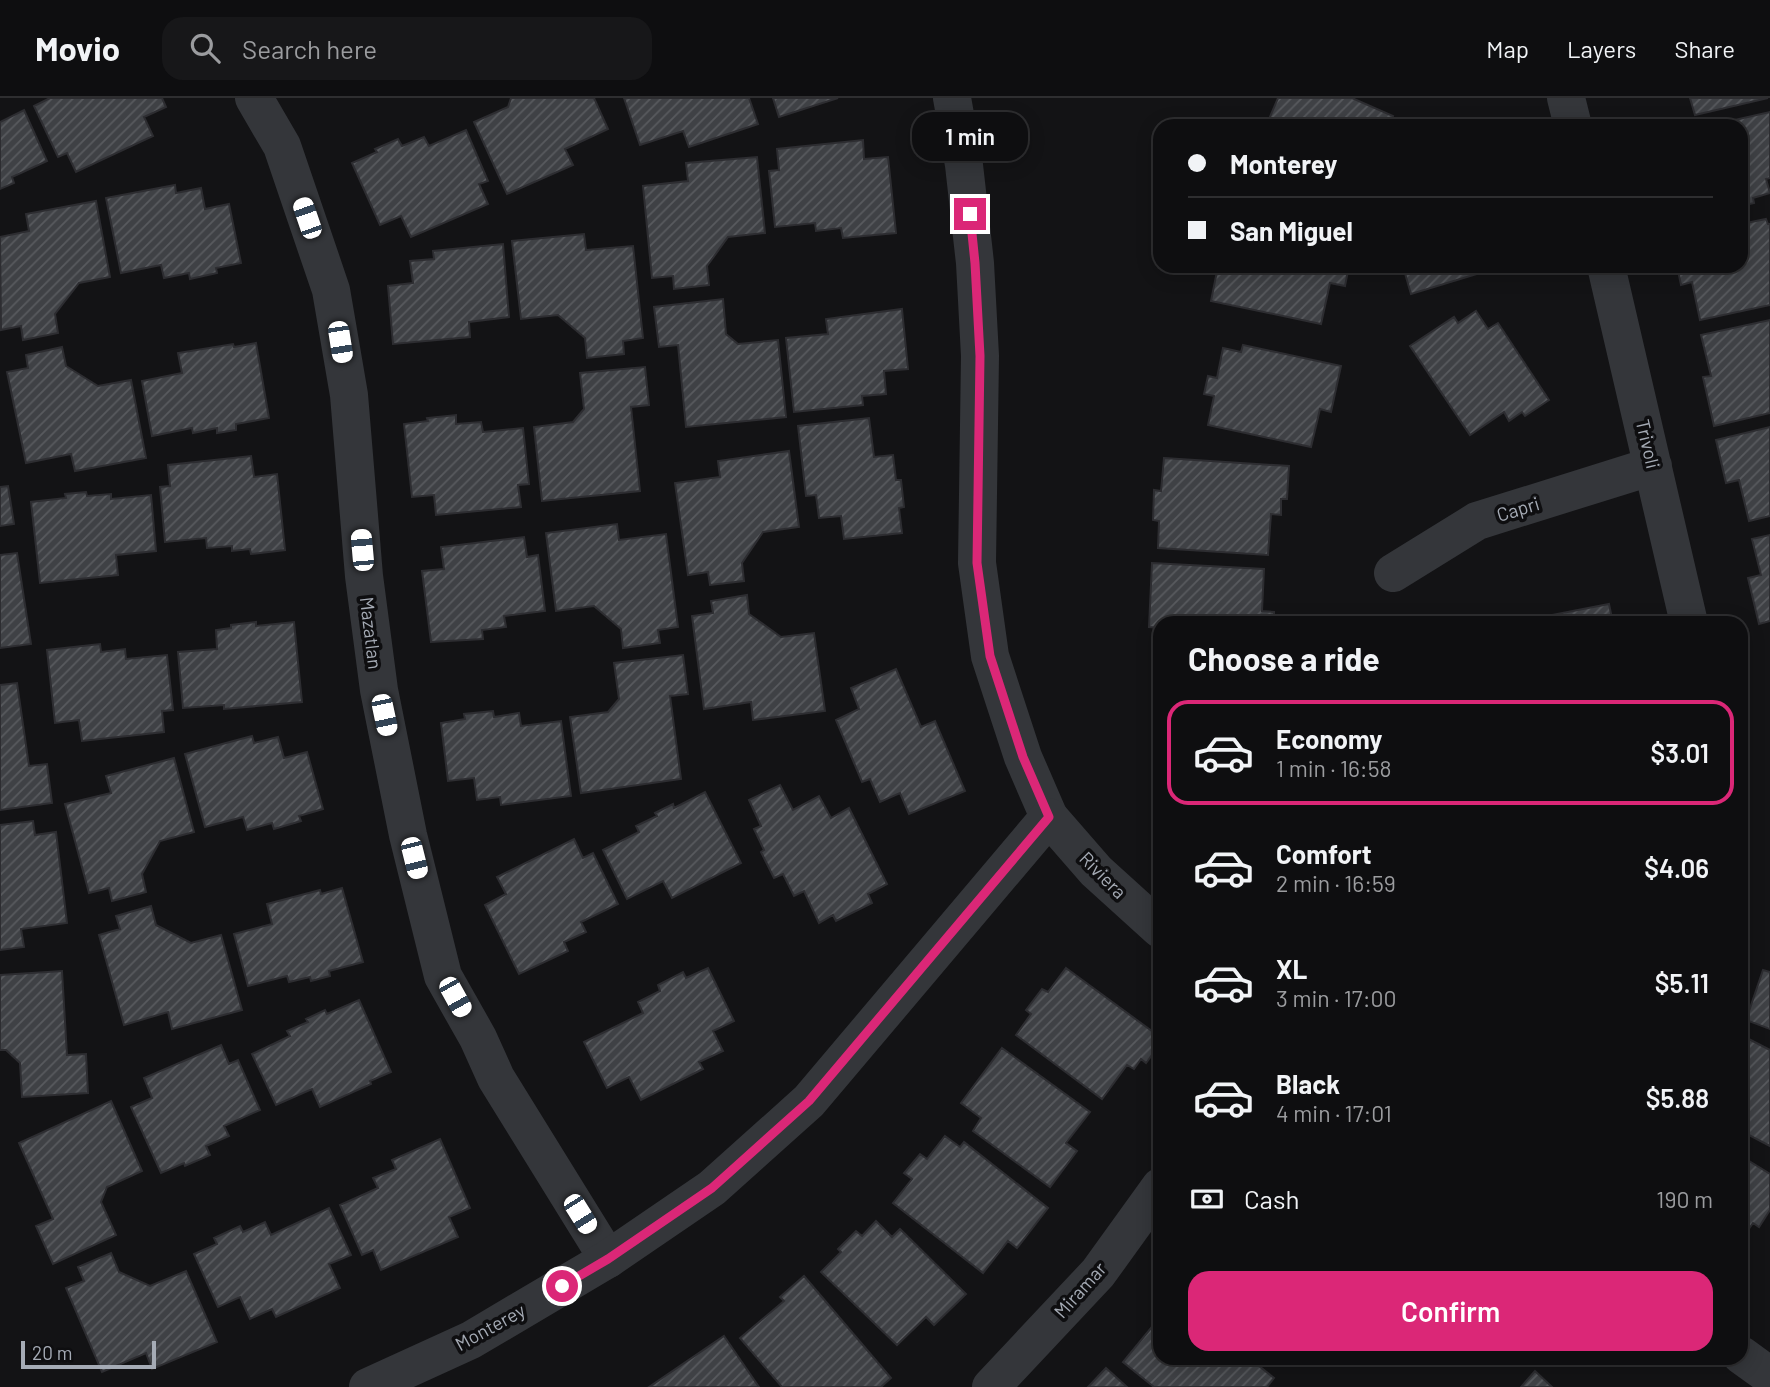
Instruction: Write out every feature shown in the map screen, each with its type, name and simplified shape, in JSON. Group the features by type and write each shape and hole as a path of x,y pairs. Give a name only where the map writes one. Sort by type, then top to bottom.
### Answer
{"street":[{"name":"Mazatlan","path":"254,98 282,146 331,290 349,395 364,576 379,690 408,835 443,976 478,1038 496,1078 608,1259"},
{"name":"Riviera","path":"952,98 964,165 975,263 980,356 977,563 990,656 1023,757 1049,817 1096,871 1153,923"},
{"path":"1566,98 1571,119"},
{"name":"Trivoli","path":"1608,273 1687,616"},
{"name":"Capri","path":"1393,573 1477,522 1653,466"},
{"name":"Monterey","path":"369,1387 471,1340 608,1259 712,1188 809,1101 1049,817"},
{"name":"Miramar","path":"991,1387 1098,1273 1153,1197"},
{"path":"1748,1360 1770,1376"}],"building":[{"path":"50,98 162,98 166,107 144,117 153,136 76,172 67,153 58,157 34,106"},
{"path":"511,98 594,98 608,129 565,149 573,165 507,194 474,122 508,107"},
{"path":"624,98 749,98 758,124 689,147 683,131 640,145"},
{"path":"773,98 838,98 779,117"},
{"path":"1278,98 1352,98 1393,116 1392,119 1269,119"},
{"path":"1690,98 1768,98 1695,115"},
{"path":"24,110 47,161 12,177 14,183 0,189 0,122"},
{"path":"1770,112 1770,178 1766,179 1770,193 1753,198 1754,203 1748,204 1748,119 1739,119"},
{"path":"466,130 488,181 479,184 488,204 411,237 401,216 380,225 352,163 398,139 402,146 424,137 429,146"},
{"path":"863,140 864,159 888,157 896,233 843,238 841,228 816,231 815,223 775,227 769,171 779,170 777,149"},
{"path":"757,157 765,233 728,237 707,266 709,285 674,289 673,276 652,278 643,186 688,181 686,163"},
{"path":"175,185 176,193 201,188 205,209 229,204 241,263 216,268 217,273 190,279 189,273 164,278 161,265 121,273 106,198"},
{"path":"96,201 110,277 79,283 55,314 58,333 23,340 21,326 1,330 0,237 29,231 26,214"},
{"path":"1766,219 1770,224 1770,305 1700,320 1692,282 1681,285 1678,273 1748,273 1748,223"},
{"path":"584,234 586,250 633,246 643,338 623,341 624,354 587,358 585,338 558,315 521,319 512,241"},
{"path":"503,244 509,317 469,322 470,337 393,344 388,286 413,283 410,261 434,259 433,251"},
{"path":"1217,273 1348,273 1345,286 1330,283 1321,324 1211,301"},
{"path":"1405,273 1480,273 1411,294"},
{"path":"723,299 726,334 738,344 778,340 786,417 686,427 678,345 659,347 654,307"},
{"path":"902,309 908,369 884,371 886,394 862,396 863,405 794,412 786,338 828,334 826,319"},
{"path":"1476,311 1488,329 1498,323 1549,400 1525,416 1522,412 1509,421 1504,412 1470,435 1410,346 1454,317 1458,323"},
{"path":"1770,320 1770,413 1714,426 1703,377 1711,376 1701,335"},
{"path":"256,343 269,418 236,424 236,430 217,433 217,428 193,433 192,428 152,436 142,381 182,373 178,353"},
{"path":"1243,345 1341,366 1331,412 1320,409 1311,447 1208,425 1214,396 1204,394 1208,376 1217,378 1223,348 1241,352"},
{"path":"62,347 66,366 98,386 131,380 146,458 75,471 71,454 26,463 7,372 28,368 26,355"},
{"path":"645,367 649,405 631,407 640,491 542,501 534,427 573,422 584,409 580,373"},
{"path":"456,415 456,424 481,422 483,432 523,428 529,484 518,485 521,507 436,515 434,495 412,497 404,424"},
{"path":"869,418 874,457 893,455 896,480 901,480 904,507 899,508 902,533 844,539 841,516 819,518 816,495 806,496 798,426"},
{"path":"1770,427 1770,516 1749,521 1739,480 1726,483 1716,440"},
{"path":"789,451 799,527 763,532 742,563 744,581 710,585 708,572 688,575 675,483 720,477 718,461"},
{"path":"251,456 254,477 277,474 285,550 251,554 250,549 232,551 232,546 207,548 206,538 165,542 160,487 170,486 168,465"},
{"path":"1164,458 1289,466 1287,499 1281,499 1281,515 1271,514 1268,555 1158,548 1159,521 1153,520 1154,490 1161,491"},
{"path":"8,486 14,524 0,526 0,487"},
{"path":"86,492 87,496 111,494 111,499 151,495 156,551 116,555 118,575 40,583 31,502 66,498 65,494"},
{"path":"617,524 619,540 666,534 678,627 658,630 660,643 623,648 621,629 594,606 556,611 546,533"},
{"path":"1770,535 1770,621 1759,624 1748,578 1761,575 1752,539"},
{"path":"524,537 527,557 538,555 545,611 504,616 506,627 482,630 483,639 431,642 422,571 444,569 441,547"},
{"path":"17,553 31,644 0,648 0,555"},
{"path":"1152,563 1264,569 1262,611 1274,612 1274,616 1153,616 1153,627 1149,627"},
{"path":"747,595 749,614 781,637 814,633 825,711 753,720 751,702 704,709 692,616 713,613 711,601"},
{"path":"1609,604 1612,616 1547,616"},
{"path":"256,622 256,626 294,622 302,702 224,709 224,705 183,708 178,652 217,649 216,630"},
{"path":"100,644 101,652 125,649 126,659 167,655 173,710 162,711 164,732 82,741 79,720 55,723 47,650"},
{"path":"683,655 688,694 670,696 681,779 581,793 570,717 608,712 619,699 614,663"},
{"path":"896,669 921,727 935,721 965,791 909,814 900,793 880,802 870,779 862,782 836,720 859,709 851,688"},
{"path":"17,683 29,766 47,764 52,803 0,810 0,685"},
{"path":"493,711 494,717 519,713 521,726 561,721 571,796 501,805 500,797 477,800 474,778 448,781 441,723 465,719 464,714"},
{"path":"252,736 254,743 278,737 284,758 307,752 323,809 299,816 301,821 274,829 272,823 247,830 243,817 205,827 185,754"},
{"path":"174,758 194,832 160,841 142,874 146,892 112,901 109,888 89,893 65,804 111,793 106,776"},
{"path":"780,785 793,810 819,796 831,818 849,808 887,884 868,894 872,903 836,921 833,915 819,923 804,891 794,896 783,874 774,878 761,852 764,850 754,829 761,826 749,800"},
{"path":"705,792 741,863 672,898 663,881 627,899 603,850 639,832 636,826 657,816 655,813 673,804 674,808"},
{"path":"33,821 35,835 56,832 67,923 21,929 24,947 0,950 0,825"},
{"path":"574,839 583,858 593,853 618,904 581,922 586,932 564,942 568,951 519,974 485,905 506,894 497,877"},
{"path":"342,888 363,962 329,971 330,976 311,981 310,977 289,982 287,976 248,986 234,934 272,924 267,904 320,890 321,894"},
{"path":"151,906 156,925 191,943 221,935 242,1010 172,1029 168,1012 124,1025 99,935 120,929 116,916"},
{"path":"708,968 734,1021 713,1031 723,1051 699,1062 703,1069 641,1100 629,1077 607,1088 584,1042 643,1013 638,1002 660,991 658,985 683,972 686,978"},
{"path":"1066,968 1153,1032 1153,1054 1146,1063 1141,1059 1134,1069 1127,1065 1102,1099 1016,1035 1031,1014 1026,1010 1042,989 1048,992"},
{"path":"1763,970 1770,972 1770,1029 1748,1021"},
{"path":"62,971 67,1055 86,1054 88,1093 22,1097 20,1063 6,1050 0,1050 0,975"},
{"path":"359,1000 391,1072 320,1107 312,1089 276,1105 252,1054 290,1036 287,1031 308,1022 306,1019 325,1010 327,1014"},
{"path":"1748,1039 1770,1050 1770,1146 1748,1135"},
{"path":"221,1045 229,1064 238,1060 260,1110 224,1126 229,1136 206,1146 210,1155 161,1173 131,1107 152,1098 144,1078"},
{"path":"1002,1048 1090,1112 1066,1143 1077,1151 1050,1187 973,1131 981,1118 961,1103"},
{"path":"111,1101 142,1171 107,1187 101,1202 116,1235 53,1264 36,1226 53,1219 19,1143"},
{"path":"945,1136 960,1147 964,1142 1048,1208 1017,1248 1008,1241 983,1273 893,1203 912,1179 904,1173 920,1154 927,1159"},
{"path":"440,1139 470,1208 449,1217 458,1237 381,1270 373,1250 362,1255 340,1205 378,1188 373,1178 396,1169 392,1160"},
{"path":"1748,1160 1770,1174 1770,1210 1759,1227 1753,1223 1748,1230"},
{"path":"329,1208 351,1255 329,1264 340,1288 276,1317 272,1309 250,1319 240,1297 218,1307 194,1254 217,1244 214,1238 240,1226 243,1232 265,1222 271,1235"},
{"path":"876,1221 892,1237 900,1229 966,1294 934,1325 926,1317 897,1345 821,1272 841,1252 838,1249 856,1231 862,1236"},
{"path":"111,1253 119,1272 150,1286 186,1271 217,1342 152,1369 146,1353 102,1372 66,1288 84,1281 78,1267"},
{"path":"804,1276 891,1378 881,1387 782,1387 740,1338 784,1301 780,1297"},
{"path":"1151,1328 1153,1365 1258,1365 1274,1378 1267,1387 1154,1387 1123,1362"},
{"path":"724,1336 759,1387 649,1387"},
{"path":"1106,1368 1127,1387 1088,1387"},
{"path":"1535,1371 1552,1387 1521,1387"}],"route":[{"path":"562,1286 608,1259 712,1188 809,1101 1049,817 1023,757 990,656 977,563 980,356 970,214"}]}
